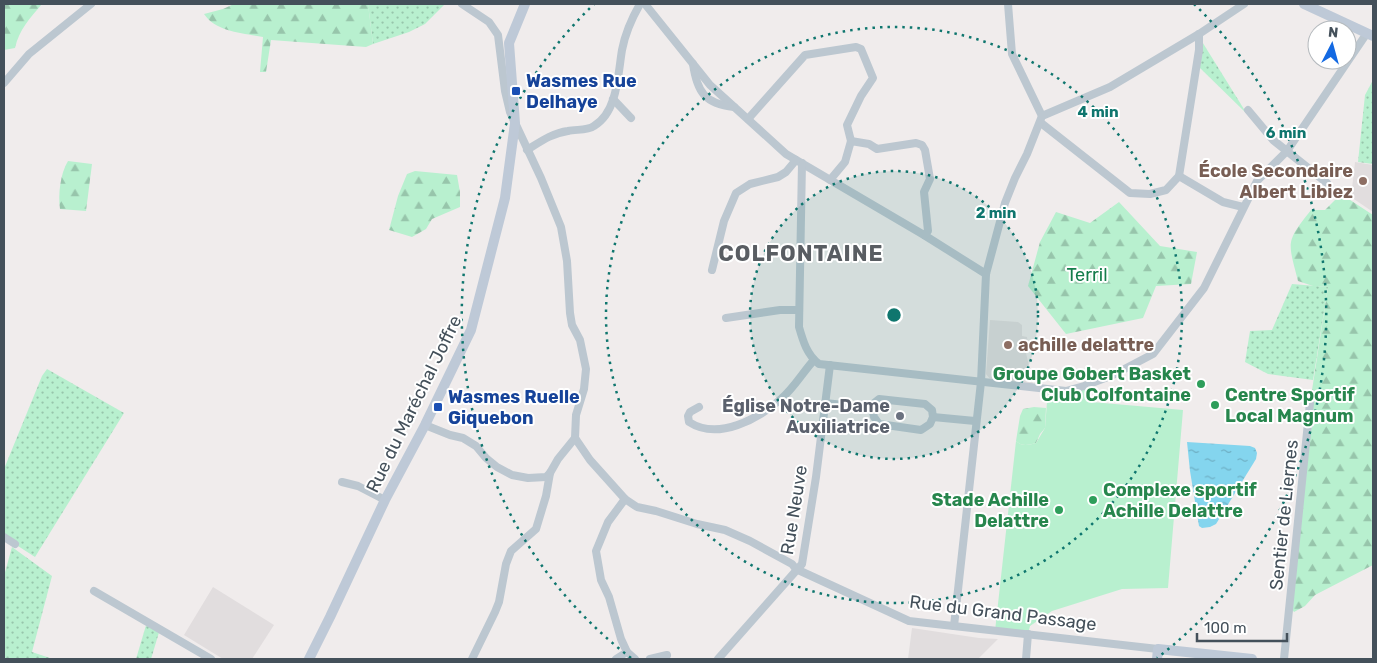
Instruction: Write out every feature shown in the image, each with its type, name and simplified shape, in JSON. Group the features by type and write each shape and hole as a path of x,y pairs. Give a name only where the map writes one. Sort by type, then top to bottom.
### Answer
{"street":[{"path":"4,83 29,54 91,4"},
{"path":"425,425 450,436 463,438 476,446 486,458 512,475 528,478 546,477 575,438 576,415 584,389 586,369 580,340 572,326 567,261 561,227 541,178 510,112 505,91 498,35 488,22 462,4"},
{"name":"Rue du Maréchal Joffre","path":"309,659 385,500 425,425 471,330 504,198 514,123 509,43 525,4"},
{"path":"527,150 553,134 594,126 603,117 617,88 622,50 627,31 640,4"},
{"path":"644,4 710,85 786,154 924,235 986,274"},
{"path":"1008,4 1012,54 1042,120 1130,194 1150,194 1166,190 1179,176 1199,50 1199,34"},
{"path":"954,626 980,382 986,274 1005,203 1042,120 1110,87 1199,34 1244,4"},
{"path":"799,162 799,327 805,345 814,360 819,364 1066,391 1113,375 1153,354 1204,288 1257,181 1287,150 1370,35 1304,4"},
{"path":"748,119 805,55 856,47 861,49 873,78 861,96 847,125 851,142 845,162 830,180"},
{"path":"693,62 698,88 708,100 720,105 734,107"},
{"path":"613,99 631,118"},
{"path":"1248,110 1273,140 1327,183"},
{"path":"851,142 869,144 878,149 916,143 922,145 925,150 930,179 924,192 928,231 924,235"},
{"path":"712,270 724,221 736,193 750,184 778,177 799,162"},
{"path":"1179,176 1223,202 1243,207"},
{"path":"726,318 780,310 799,310"},
{"path":"699,407 690,412 688,416 689,422 696,426 715,430 745,423 782,398 814,360"},
{"name":"Rue Neuve","path":"718,659 802,564 816,477 830,365"},
{"path":"879,399 925,404 932,410 933,417 930,424 921,430 879,424 874,417 872,408 879,399"},
{"path":"825,403 872,408"},
{"name":"Sentier de Liernes","path":"1284,659 1310,403"},
{"path":"933,417 975,421"},
{"path":"575,438 590,460 625,499 608,522 596,550 602,580 621,639 626,652 635,659"},
{"path":"472,659 499,602 506,564 511,551 536,529 546,496 550,473"},
{"path":"342,482 358,486 385,500"},
{"name":"Rue du Grand Passage","path":"625,499 637,507 725,530 750,541 792,564 796,569 909,621 1028,634 1158,654 1252,659"},
{"path":"4,537 15,544"},
{"path":"94,591 211,659"},
{"path":"1026,659 1028,634"},
{"path":"616,659 626,652"},
{"path":"650,659 667,655"}],"shaded area":[{"name":"École Secondaire Albert Libiez","path":"1355,162 1373,165 1373,212 1351,197"},
{"name":"achille delattre","path":"990,320 1018,322 1022,325 1022,336 1027,337 1029,352 1026,353 1033,384 990,379 986,374"},
{"path":"213,587 274,625 252,659 223,659 184,635"},
{"path":"912,628 998,639 978,659 908,659"}],"green space":[{"path":"4,4 42,4 22,30 15,48 4,50"},
{"path":"234,4 368,4 373,44 366,47 271,40 266,72 260,72 263,37 239,33 215,25 204,14"},
{"path":"368,4 445,4 425,24 409,32 373,44"},
{"path":"1201,40 1247,114 1199,67"},
{"path":"1372,82 1373,164 1358,162 1365,95"},
{"path":"68,161 92,164 86,211 60,209 60,185"},
{"path":"415,171 457,175 460,207 432,219 426,229 412,237 389,230 398,196 407,174"},
{"path":"1341,194 1373,215 1373,565 1315,595 1305,606 1294,612 1290,607 1310,403 1328,287 1313,286 1298,281 1292,258 1291,243 1297,229 1311,210 1325,210"},
{"name":"Terril","path":"1119,202 1160,246 1197,252 1191,284 1156,286 1143,318 1066,334 1028,286 1040,242 1056,212 1090,223"},
{"path":"1292,284 1328,287 1313,380 1268,374 1245,362 1250,331 1272,330"},
{"path":"47,369 124,413 35,557 4,537 4,469 42,376"},
{"name":"Complexe sportif Achille Delattre","path":"1084,386 1092,402 1183,410 1168,588 1122,589 1052,611 1030,626 1028,634 995,631 1016,441 1023,445 1036,443 1045,428 1048,389"},
{"path":"1034,407 1046,408 1045,428 1036,443 1023,445 1016,441 1020,416 1023,409"},
{"path":"12,547 52,576 32,652 53,659 4,659 4,576"},
{"path":"147,622 160,629 151,659 136,659"}],"water":[{"path":"1187,442 1250,446 1255,448 1257,453 1256,459 1216,524 1210,527 1202,528 1199,526"}],"place":[{"name":"Wasmes Rue Delhaye","path":"516,91"},
{"name":"École Secondaire Albert Libiez","path":"1363,181"},
{"name":"achille delattre","path":"1008,345"},
{"name":"Groupe Gobert Basket Club Colfontaine","path":"1201,384"},
{"name":"Centre Sportif Local Magnum","path":"1215,405"},
{"name":"Wasmes Ruelle Giquebon","path":"438,407"},
{"name":"Église Notre-Dame Auxiliatrice","path":"900,416"},
{"name":"Complexe sportif Achille Delattre","path":"1093,500"},
{"name":"Stade Achille Delattre","path":"1059,510"}],"district":[{"name":"COLFONTAINE","path":"801,253"}]}
